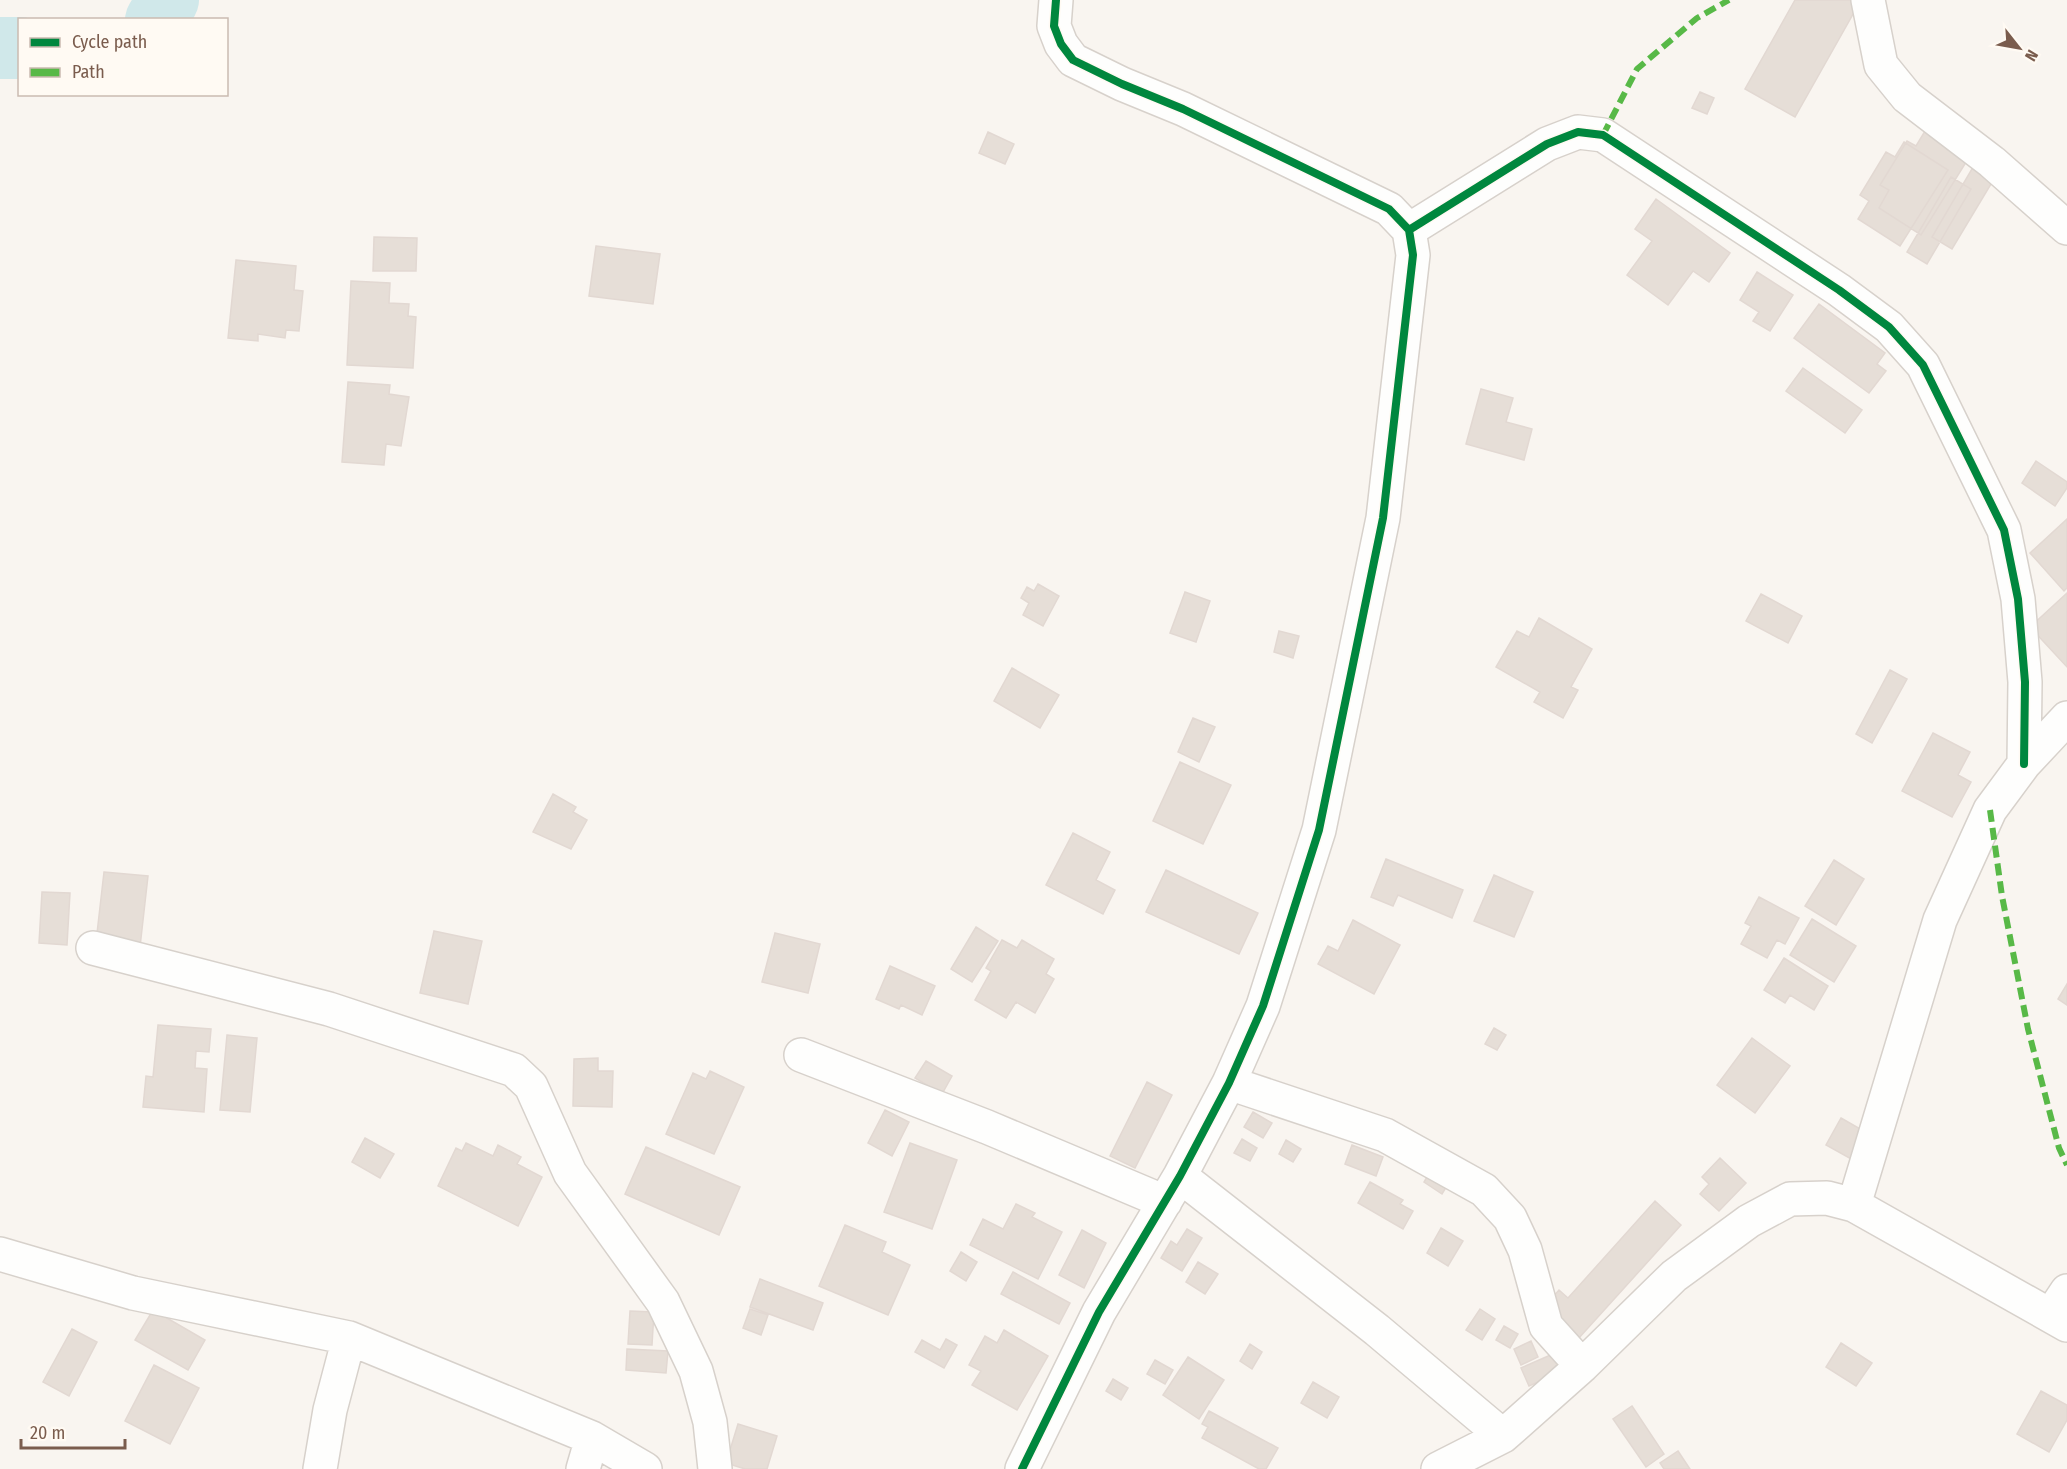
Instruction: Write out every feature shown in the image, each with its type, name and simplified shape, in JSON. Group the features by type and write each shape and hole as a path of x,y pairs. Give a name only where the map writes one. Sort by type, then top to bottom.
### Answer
{"street":[{"path":"1022,1469 1099,1312 1173,1189 1229,1083 1263,1006 1319,830 1383,518 1413,255 1409,230 1389,209 1183,108 1122,84 1073,60 1061,44 1054,26 1056,0"},
{"path":"1868,0 1881,65 1907,97 1992,162 2067,228"},
{"path":"1409,230 1547,144 1578,132 1603,135 1829,284 1889,327 1923,365 2004,530 2018,599 2025,682 2024,764"},
{"path":"1854,1205 1940,920 1990,810 2024,764 2067,718"},
{"path":"93,948 328,1009 514,1070 531,1086 570,1173 663,1302 696,1371 710,1422 715,1469"},
{"path":"801,1055 987,1127 1173,1189 1377,1330 1503,1436"},
{"path":"1229,1083 1385,1136 1484,1190 1510,1218 1525,1250 1546,1326 1582,1366"},
{"path":"1438,1469 1481,1462 1503,1436 1582,1366 1674,1276 1749,1221 1790,1199 1827,1197 1854,1205 2062,1311"},
{"path":"0,1254 133,1293 350,1338 592,1438 645,1469"},
{"path":"320,1469 330,1410 350,1338"},
{"path":"583,1469 592,1438"}],"building":[{"path":"1795,0 1861,0 1795,117 1745,89"},
{"path":"1700,92 1714,98 1707,114 1692,108"},
{"path":"1925,131 1968,159 1921,235 1879,208 1889,190 1880,185 1907,141 1916,146"},
{"path":"988,132 1014,144 1005,164 979,153"},
{"path":"1904,142 1948,170 1900,246 1858,219 1869,201 1860,195 1886,152 1895,157"},
{"path":"1976,162 1997,174 1952,249 1932,237"},
{"path":"1951,177 1971,189 1927,264 1907,252"},
{"path":"1656,199 1730,253 1709,282 1693,271 1668,305 1627,275 1652,241 1635,229"},
{"path":"374,237 417,238 416,271 373,271"},
{"path":"596,246 660,254 653,304 589,296"},
{"path":"236,260 296,266 294,290 303,291 299,331 286,330 285,338 258,334 258,341 228,338"},
{"path":"1757,272 1793,295 1770,331 1753,321 1759,312 1740,300"},
{"path":"351,281 390,283 389,303 409,304 408,316 416,317 413,368 347,365"},
{"path":"1819,304 1885,353 1877,364 1886,371 1869,393 1794,338"},
{"path":"1803,368 1862,410 1845,433 1786,391"},
{"path":"348,382 390,385 389,394 409,397 401,446 386,444 384,465 342,462"},
{"path":"1481,389 1513,398 1506,422 1532,429 1524,460 1466,444"},
{"path":"2036,461 2067,482 2067,488 2055,506 2022,483"},
{"path":"2067,519 2067,588 2064,591 2030,553"},
{"path":"1038,584 1059,596 1043,626 1023,615 1029,603 1021,598 1027,587 1034,591"},
{"path":"1185,592 1210,601 1196,642 1170,633"},
{"path":"2067,593 2067,667 2030,627"},
{"path":"1761,594 1802,616 1788,643 1746,621"},
{"path":"1539,618 1592,649 1571,687 1578,690 1563,718 1534,702 1540,692 1496,667 1517,631 1529,637"},
{"path":"1279,631 1299,636 1293,658 1274,652"},
{"path":"1012,668 1059,695 1040,728 994,701"},
{"path":"1890,670 1907,679 1872,743 1856,734"},
{"path":"1193,718 1215,727 1199,762 1178,752"},
{"path":"1933,733 1970,752 1958,775 1971,782 1952,817 1902,791"},
{"path":"1180,762 1231,785 1203,844 1153,821"},
{"path":"553,794 576,807 573,812 587,820 571,849 533,832"},
{"path":"1073,833 1110,852 1096,880 1115,890 1103,914 1046,885"},
{"path":"1386,859 1463,890 1452,918 1398,895 1393,906 1371,897"},
{"path":"1834,860 1864,879 1836,925 1805,906"},
{"path":"1166,870 1258,913 1239,954 1146,912"},
{"path":"104,872 148,876 140,947 96,942"},
{"path":"1494,875 1533,892 1514,937 1474,921"},
{"path":"42,892 70,893 67,945 39,943"},
{"path":"1759,897 1799,918 1785,944 1777,940 1767,958 1741,944 1751,926 1745,923"},
{"path":"1812,919 1856,946 1834,982 1790,955"},
{"path":"1353,920 1400,945 1374,994 1318,964 1328,946 1338,951"},
{"path":"976,927 998,941 972,982 951,969"},
{"path":"434,931 482,941 468,1004 420,993"},
{"path":"775,933 820,944 808,993 762,982"},
{"path":"1002,940 1017,948 1022,940 1054,959 1046,974 1054,979 1035,1013 1016,1002 1006,1018 975,1000 991,971 986,968"},
{"path":"1784,958 1828,986 1814,1010 1790,995 1785,1003 1764,990"},
{"path":"890,966 935,986 922,1015 901,1005 899,1009 876,999"},
{"path":"2067,984 2067,1005 2058,999"},
{"path":"158,1025 211,1029 209,1052 196,1051 195,1068 207,1069 204,1112 143,1107 146,1076 153,1077"},
{"path":"1494,1028 1506,1035 1497,1050 1485,1044"},
{"path":"227,1035 257,1038 250,1112 220,1110"},
{"path":"1752,1038 1790,1066 1755,1113 1717,1085"},
{"path":"598,1058 598,1071 613,1071 612,1107 573,1106 574,1059"},
{"path":"926,1061 952,1076 942,1094 915,1078"},
{"path":"710,1071 744,1087 714,1154 666,1134 693,1073 706,1079"},
{"path":"1147,1082 1172,1095 1135,1168 1110,1156"},
{"path":"885,1110 909,1122 892,1156 868,1143"},
{"path":"1253,1112 1272,1123 1263,1138 1244,1127"},
{"path":"1841,1118 1869,1134 1853,1160 1826,1145"},
{"path":"365,1138 394,1154 380,1178 352,1162"},
{"path":"1242,1139 1257,1148 1250,1161 1234,1153"},
{"path":"1286,1140 1301,1149 1293,1162 1279,1154"},
{"path":"466,1143 493,1156 498,1145 521,1157 517,1164 542,1177 518,1226 438,1186 456,1148 462,1151"},
{"path":"910,1143 957,1160 932,1229 884,1212"},
{"path":"1352,1145 1383,1157 1376,1176 1345,1164"},
{"path":"646,1147 740,1187 719,1235 625,1194"},
{"path":"1720,1158 1746,1183 1719,1211 1700,1194 1709,1184 1702,1177"},
{"path":"1431,1170 1450,1181 1442,1194 1424,1182"},
{"path":"1370,1182 1403,1200 1400,1204 1413,1211 1403,1229 1358,1203"},
{"path":"1655,1201 1681,1225 1579,1338 1545,1306 1559,1290 1568,1298"},
{"path":"1016,1204 1035,1213 1032,1217 1062,1232 1038,1279 970,1245 983,1219 1003,1229"},
{"path":"845,1225 886,1242 882,1252 910,1265 888,1315 819,1286"},
{"path":"1441,1228 1463,1241 1448,1266 1427,1253"},
{"path":"1187,1229 1202,1238 1182,1271 1161,1258 1171,1241 1177,1245"},
{"path":"1082,1230 1106,1243 1084,1288 1059,1275"},
{"path":"961,1252 977,1262 966,1281 950,1271"},
{"path":"1198,1262 1218,1274 1205,1294 1186,1282"},
{"path":"1013,1272 1070,1303 1059,1324 1001,1294"},
{"path":"760,1279 823,1303 813,1330 750,1307"},
{"path":"750,1309 768,1315 761,1335 743,1328"},
{"path":"1480,1309 1495,1319 1482,1340 1466,1330"},
{"path":"153,1310 205,1340 188,1370 135,1340"},
{"path":"630,1311 654,1312 652,1345 628,1344"},
{"path":"1504,1326 1518,1334 1510,1348 1496,1340"},
{"path":"72,1329 97,1342 69,1396 43,1382"},
{"path":"1004,1330 1048,1356 1017,1410 972,1385 981,1371 969,1365 985,1336 997,1343"},
{"path":"946,1339 957,1345 944,1368 915,1352 922,1340 940,1350"},
{"path":"1531,1341 1538,1357 1521,1365 1514,1349"},
{"path":"1841,1343 1872,1363 1856,1386 1826,1367"},
{"path":"1250,1344 1262,1352 1252,1369 1240,1361"},
{"path":"627,1349 668,1351 666,1373 626,1370"},
{"path":"1555,1353 1563,1371 1529,1386 1521,1368"},
{"path":"1188,1357 1224,1380 1199,1419 1163,1395"},
{"path":"1155,1360 1173,1370 1165,1384 1147,1374"},
{"path":"154,1365 199,1388 170,1444 125,1421"},
{"path":"1113,1379 1128,1388 1121,1400 1106,1391"},
{"path":"1313,1382 1339,1397 1327,1418 1301,1403"},
{"path":"2041,1391 2067,1405 2067,1420 2049,1452 2017,1434"},
{"path":"1632,1406 1664,1454 1646,1467 1613,1419"},
{"path":"1209,1411 1278,1448 1266,1469 1259,1469 1202,1438 1208,1427 1202,1424"},
{"path":"738,1424 777,1436 767,1469 745,1469 726,1463"},
{"path":"1678,1451 1690,1469 1664,1469 1660,1463"}],"waterway":[{"path":"157,18 168,0"},
{"path":"0,48 18,48"}],"marked path":[{"path":"1603,135 1637,69 1697,18 1729,0"},
{"path":"1990,810 2002,896 2028,1029 2059,1148 2067,1165"}],"cycle path":[{"path":"1022,1469 1099,1312 1180,1176 1229,1083 1263,1006 1319,830 1383,518 1413,255 1409,230 1389,209 1183,109 1122,84 1073,60 1061,44 1054,26 1056,0"},
{"path":"1409,230 1547,144 1578,132 1603,135 1839,290 1889,327 1923,365 2004,530 2018,599 2025,682 2024,764"}]}
